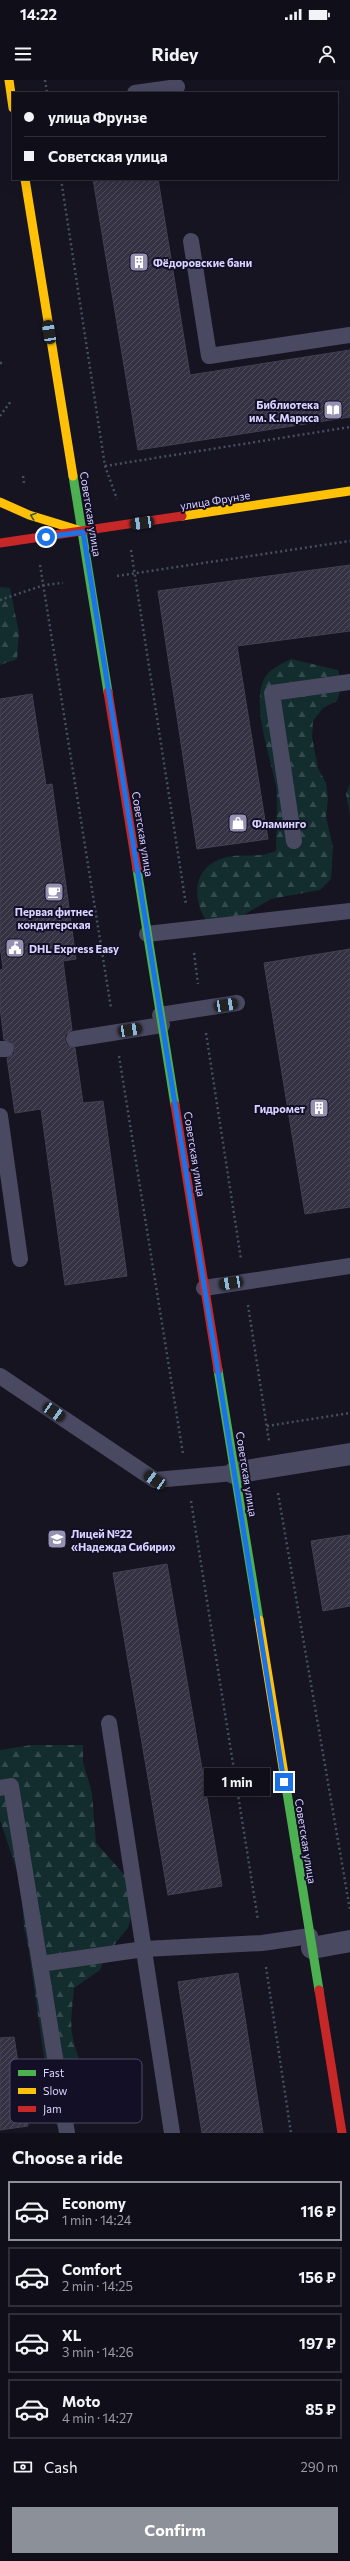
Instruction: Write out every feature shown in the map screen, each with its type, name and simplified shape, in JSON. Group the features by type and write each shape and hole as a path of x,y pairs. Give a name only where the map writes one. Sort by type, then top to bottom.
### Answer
{"street":[{"path":"8,80 12,102"},
{"name":"Советская улица","path":"25,180 342,2133"},
{"name":"улица Фрунзе","path":"0,543 350,492"},
{"name":"улица Фрунзе","path":"0,502 29,515 83,532"},
{"path":"234,1472 350,1454"},
{"path":"311,1942 350,1941"}],"lane":[{"path":"142,92 177,87"},
{"path":"191,241 209,356 350,335"},
{"path":"294,841 272,693 350,682"},
{"path":"147,934 350,911"},
{"path":"74,1038 115,1032 237,1003"},
{"path":"0,1116 20,1259"},
{"path":"204,1288 350,1266"},
{"path":"0,1376 155,1480 234,1472"},
{"path":"109,1723 172,2133"},
{"path":"0,1788 11,1786 55,2059"},
{"path":"40,1964 144,1949 311,1942"},
{"path":"65,2123 67,2133"}],"path":[{"path":"46,80 48,92"},
{"path":"61,180 105,466 109,477"},
{"path":"0,363 5,363"},
{"path":"0,416 11,401"},
{"path":"105,466 350,427"},
{"path":"23,476 29,515"},
{"path":"34,538 45,593 262,1943 291,2133"},
{"path":"134,574 350,541"},
{"path":"267,1426 350,1413"},
{"path":"274,1466 350,1910"}],"green space":[{"path":"0,587 10,588 19,633 17,659 0,665"},
{"path":"291,659 338,670 342,685 337,701 323,708 313,721 312,737 318,768 326,783 328,799 326,816 333,848 331,879 320,890 271,899 237,919 206,920 198,901 197,891 198,882 202,873 208,866 227,857 262,855 276,851 276,787 263,732 260,703 261,690 266,675 276,667"},
{"path":"350,784 350,815 346,794"},
{"path":"31,1745 83,1745 83,1762 92,1793 96,1843 129,1880 132,1913 128,1928 106,1955 100,1970 74,1988 71,2020 72,2032 79,2059 44,2059 28,1945 24,1928 21,1883 0,1820 0,1750"},
{"path":"56,2123 74,2123 58,2128"}],"building":[{"path":"93,180 158,180 190,375 350,350 350,417 138,450"},
{"path":"350,565 350,631 237,646 268,839 197,849 158,591"},
{"path":"32,694 46,785 52,784 76,959 63,961 72,1030 65,1035 65,1041 67,1045 75,1048 83,1103 103,1101 127,1276 65,1285 41,1109 15,1113 7,1058 14,1054 15,1049 11,1041 4,1040 0,1007 0,970 3,969 0,945 0,699"},
{"name":"Гидромет","path":"350,949 350,1207 305,1214 264,963"},
{"path":"350,1535 350,1606 323,1611 311,1541"},
{"path":"167,1564 222,1886 168,1895 113,1573"},
{"path":"238,1973 263,2133 202,2133 178,1982"},
{"path":"14,2037 17,2059 10,2059 10,2123 28,2123 28,2126 0,2130 0,2038"}],"traffic: fast":[{"path":"73,476 108,692"},
{"path":"137,869 175,1105"},
{"path":"218,1370 259,1620"},
{"path":"284,1774 319,1990"}],"traffic: slow":[{"path":"9,80 12,101"},
{"path":"25,180 73,476"},
{"path":"182,516 350,491"},
{"path":"0,502 29,515 78,530"},
{"path":"259,1620 284,1774"}],"traffic: jam":[{"path":"0,543 182,516"},
{"path":"108,692 137,869"},
{"path":"175,1105 218,1370"},
{"path":"319,1990 342,2133"}],"place":[{"name":"Фёдоровские бани","path":"139,262"},
{"name":"Библиотека им. К.Маркса","path":"333,410"},
{"name":"Фламинго","path":"238,823"},
{"name":"Первая фитнес кондитерская","path":"54,892"},
{"name":"DHL Express Easy","path":"15,948"},
{"name":"Гидромет","path":"319,1108"},
{"name":"Лицей №22 «Надежда Сибири»","path":"57,1539"}],"route":[{"path":"46,537 83,532 284,1782"}]}
